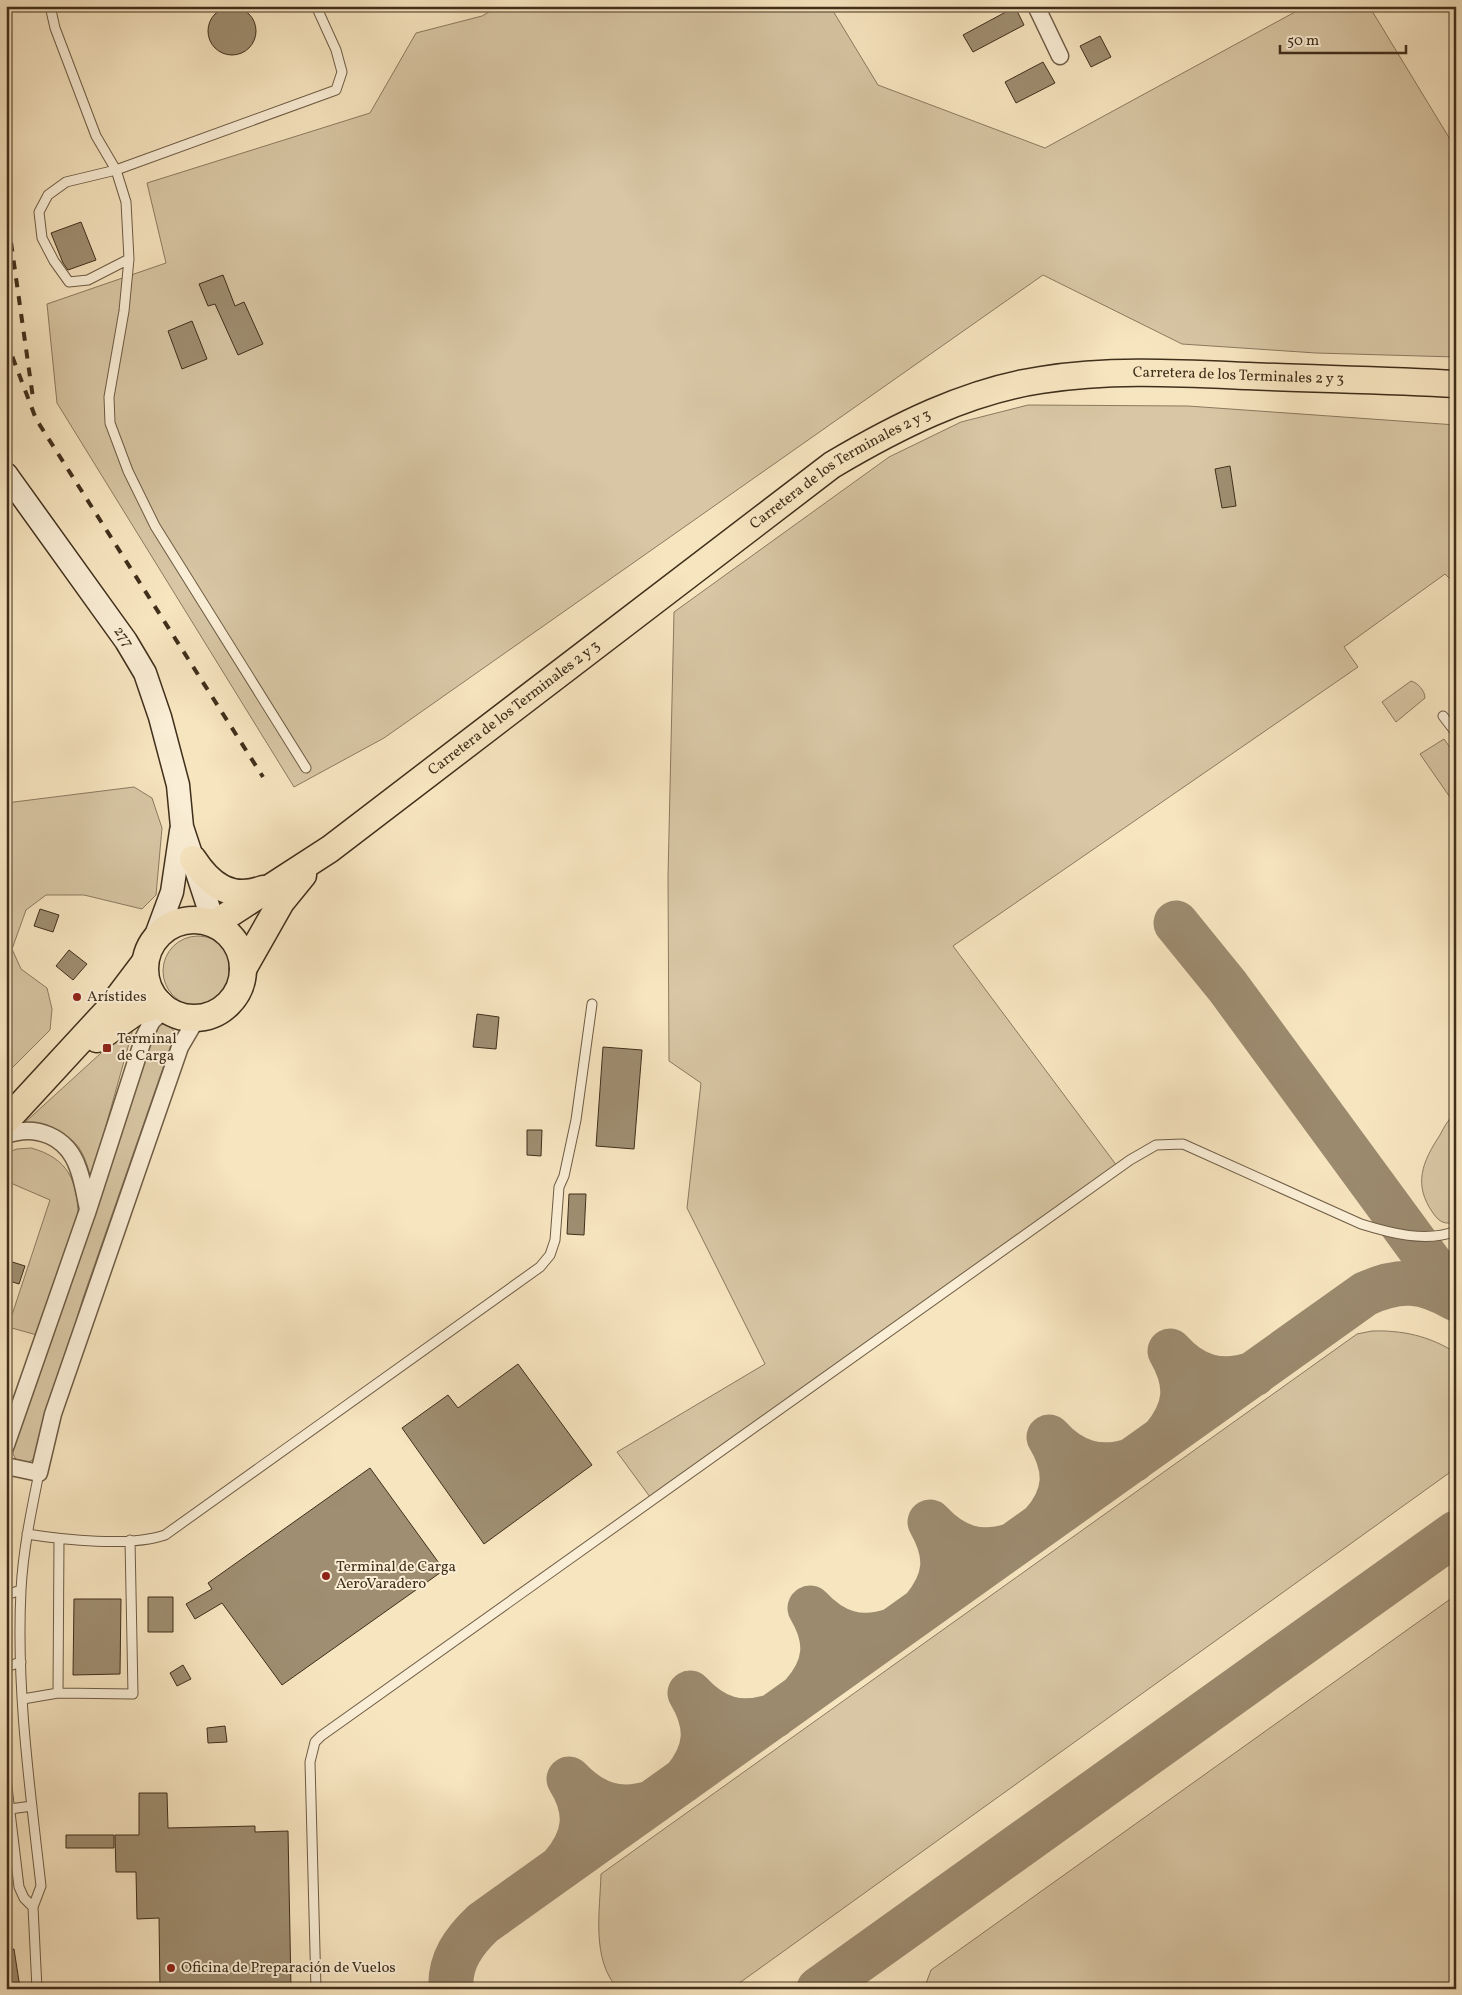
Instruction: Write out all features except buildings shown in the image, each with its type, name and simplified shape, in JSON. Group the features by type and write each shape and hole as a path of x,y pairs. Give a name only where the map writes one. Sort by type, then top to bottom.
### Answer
{"main road":[{"name":"Carretera de los Terminales 2 y 3","path":"214,924 330,849 832,465 878,438 926,415 976,396 1040,380 1102,373 1161,372 1456,384"},
{"name":"Carretera de los Terminales 2 y 3","path":"243,969 269,921 294,884 330,849"},
{"path":"193,859 212,883 231,892 244,894 273,885"},
{"path":"6,1121 123,994 145,962 155,938 164,929 182,921 203,920 214,924 232,937 238,946 243,969 240,985 231,1000 218,1011 197,1018 176,1015 162,1006 148,985 145,962"},
{"path":"50,1074 134,1013 162,1006"}],"street":[{"path":"1036,6 1060,56"},
{"name":"277","path":"6,474 120,633 145,673 160,717 178,785 182,827 214,924"},
{"name":"277","path":"155,938 172,892 182,827"},
{"path":"6,1445 88,1210 144,1037 162,1006"},
{"path":"6,1466 38,1473 53,1414 87,1312 180,1047 197,1018"},
{"path":"6,1136 17,1132 41,1131 64,1143 78,1166 88,1210"}],"lane":[{"path":"50,6 55,28 96,136 116,170 126,202 129,259 124,311 109,397 110,423 128,471 156,526 306,768"},
{"path":"129,259 88,280 69,282 54,261 42,238 39,212 48,195 66,182 116,170 336,90 342,72 336,50 316,6"},
{"path":"1443,716 1456,733"},
{"path":"27,1534 59,1539 130,1540 146,1540 164,1535 540,1266 545,1261 555,1240 559,1187 564,1176 575,1128 592,1004"},
{"path":"316,1989 310,1762 315,1742 1130,1160 1156,1145 1183,1144 1378,1229 1427,1237 1456,1231"},
{"path":"37,1989 33,1908 41,1886 23,1699 21,1590 27,1534 38,1473"},
{"path":"58,1693 59,1539"},
{"path":"23,1699 58,1693 133,1694 130,1540"},
{"path":"6,1595 21,1590"},
{"path":"6,1667 22,1662"},
{"path":"6,1779 19,1887 24,1898 33,1908"},
{"path":"10,1809 32,1806"}],"shaded area":[{"path":"499,6 830,6 878,85 1045,148 1306,6 1369,6 1456,149 1456,357 1316,353 1182,344 1043,275 384,738 294,787 57,403 47,304 166,263 147,183 370,113 416,33 482,16"},
{"path":"1028,405 1188,406 1456,425 1456,585 1445,574 1344,647 1358,667 953,946 1117,1166 650,1497 617,1452 765,1364 687,1208 701,1083 669,1061 668,877 674,612 889,457 961,422"},
{"path":"1411,681 1421,688 1425,698 1396,722 1382,702"},
{"path":"1444,739 1456,756 1456,806 1420,754"},
{"path":"134,787 152,798 162,828 156,895 142,909 84,895 46,895 26,910 12,949 21,969 47,988 52,1009 50,1030 6,1074 6,803"},
{"path":"198,936 211,939 223,946 230,958 233,971 230,984 223,996 211,1003 198,1006 185,1003 173,996 166,984 163,971 166,958 173,946 185,939"},
{"path":"135,1022 91,1179 87,1164 75,1143 59,1133 21,1126"},
{"path":"164,1024 170,1026 174,1031 173,1039 83,1298 35,1458 28,1463 17,1461 13,1454 16,1436 153,1034 158,1026"},
{"path":"1456,1113 1456,1222 1449,1223 1438,1219 1427,1203 1423,1193 1422,1174 1428,1155 1451,1117"},
{"path":"31,1148 44,1152 54,1158 68,1173 76,1192 78,1217 37,1335 8,1327 50,1200 6,1181 6,1153 17,1149"},
{"path":"1372,1331 1415,1335 1436,1342 1456,1353 1456,1468 731,1989 618,1989 609,1977 600,1949 601,1874 1357,1334"},
{"path":"1456,1595 1456,1989 924,1989 931,1970"}],"taxiway":[{"path":"1176,923 1228,987 1456,1298"},
{"path":"451,1989 452,1969 459,1952 483,1923 1365,1294 1389,1285 1411,1283 1433,1288 1456,1299"},
{"path":"1163,1438 1177,1417 1183,1396 1180,1374 1170,1351 1188,1367 1208,1376 1230,1379 1254,1374"},
{"path":"1042,1524 1056,1503 1062,1482 1059,1460 1049,1437 1067,1453 1087,1462 1109,1465 1133,1460"},
{"path":"923,1609 937,1588 943,1567 940,1545 930,1522 948,1538 968,1547 989,1550 1013,1545"},
{"path":"819,1989 1456,1533"},
{"path":"803,1694 817,1673 823,1652 820,1631 810,1608 828,1624 848,1633 870,1635 894,1630"},
{"path":"684,1780 698,1759 703,1738 700,1716 690,1693 708,1709 728,1718 749,1721 774,1716"},
{"path":"562,1866 576,1845 582,1824 580,1802 569,1779 587,1795 607,1804 629,1807 653,1802"}],"railway":[{"path":"6,207 33,398"},
{"path":"6,340 36,419 263,777"}],"place":[{"name":"Arístides","path":"77,997"},
{"name":"Terminal de Carga","path":"107,1048"},
{"name":"Terminal de Carga AeroVaradero","path":"326,1576"},
{"name":"Oficina de Preparación de Vuelos","path":"171,1968"}]}
